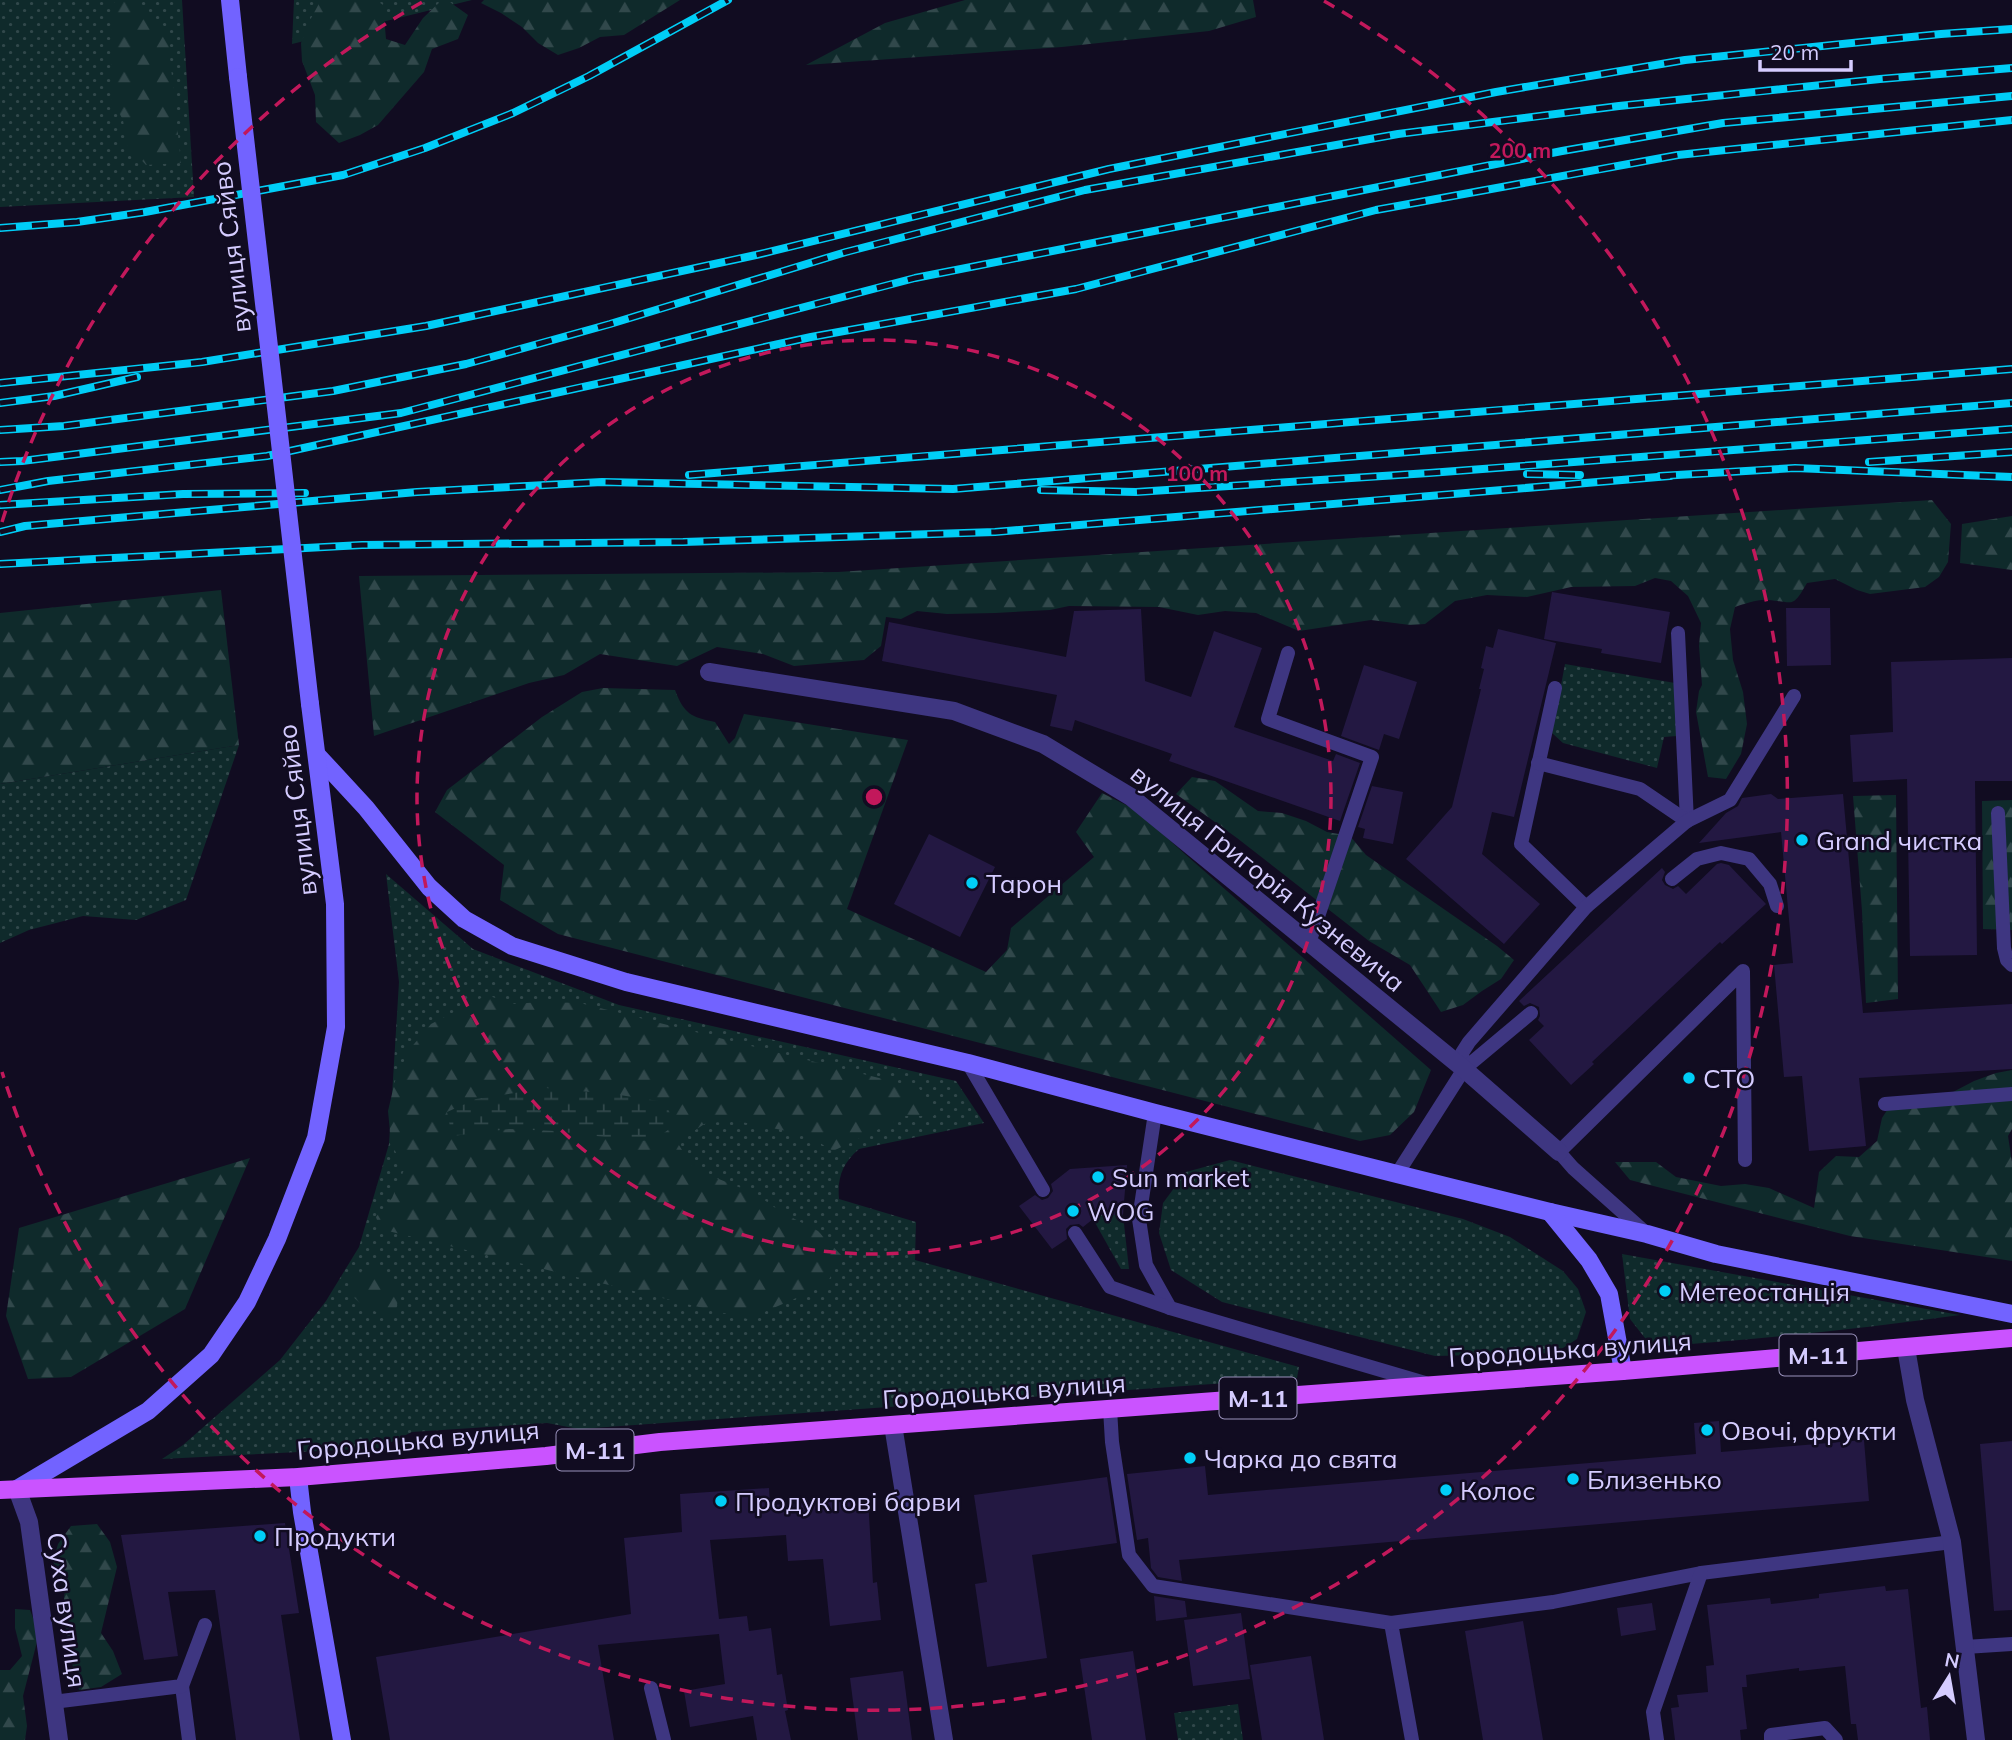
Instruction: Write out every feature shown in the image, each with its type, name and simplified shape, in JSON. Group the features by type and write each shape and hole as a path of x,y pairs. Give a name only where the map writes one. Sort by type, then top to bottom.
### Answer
{"main road":[{"name":"вулиця Сяйво","path":"9,1490 148,1411 211,1355 247,1301 278,1239 316,1138 336,1027 335,904 230,0"},
{"path":"317,755 366,808 429,887 464,919 512,946 626,982 968,1063 1397,1174 1647,1234 1716,1254 2012,1314"},
{"path":"1550,1212 1589,1260 1609,1294 1623,1371"},
{"name":"Городоцька вулиця","path":"9,1490 298,1476 546,1456 660,1442 1623,1371 2012,1338"},
{"path":"298,1476 342,1740"}],"street":[{"name":"вулиця Григорія Кузневича","path":"709,672 954,711 1043,744 1131,797 1464,1069 1559,1152"},
{"path":"1906,1348 1915,1400 1952,1542 1976,1740"},
{"path":"893,1425 944,1740"},
{"name":"Суха вулиця","path":"9,1490 29,1522 59,1740"}],"lane":[{"path":"1678,633 1687,821"},
{"path":"1288,653 1268,719 1372,757 1309,943"},
{"path":"1555,688 1521,844 1586,907"},
{"path":"1464,1069 1462,1053 1469,1042 1586,907 1687,821 1730,800 1794,696"},
{"path":"1538,763 1640,789 1687,821"},
{"path":"1998,813 2004,948 2007,960 2012,965"},
{"path":"1672,879 1698,859 1721,853 1749,859 1770,884 1777,906"},
{"path":"1559,1152 1743,971 1745,1160"},
{"path":"1397,1174 1464,1069 1531,1013"},
{"path":"968,1063 1043,1190"},
{"path":"1885,1104 2012,1094"},
{"path":"1156,1113 1139,1219 1146,1265 1170,1308"},
{"name":"вулиця Григорія Кузневича","path":"1559,1152 1573,1168 1647,1234"},
{"path":"1075,1233 1110,1287 1170,1308 1433,1385"},
{"path":"1110,1409 1112,1442 1129,1555 1153,1586 1391,1623 1553,1602 1700,1573 1952,1542"},
{"path":"1657,1740 1653,1713 1700,1573"},
{"path":"1391,1623 1412,1740"},
{"path":"189,1740 182,1686 205,1625"},
{"path":"1965,1647 2012,1644"},
{"path":"53,1702 182,1686"},
{"path":"651,1688 664,1740"},
{"path":"1771,1740 1771,1735 1825,1728 1836,1740"}],"green space":[{"path":"0,0 182,0 194,197 0,207"},
{"path":"118,0 135,0 167,29 181,163 146,165 127,145 123,120 111,98 112,4"},
{"path":"294,0 472,0 292,44"},
{"path":"321,0 376,0 383,5 386,39 405,45 423,18 442,0 447,0 468,15 458,39 432,49 424,72 378,125 339,143 316,122 315,95 302,61 301,43"},
{"path":"484,0 680,0 624,35 600,37 558,55 538,43 522,27 481,3"},
{"path":"965,0 1253,0 1256,17 1209,31 1062,47 806,65 885,23"},
{"path":"1932,500 1951,524 1948,562 1939,577 1925,587 1870,594 1835,579 1807,583 1792,602 1760,600 1735,607 1730,629 1733,660 1743,692 1747,724 1741,754 1726,779 1708,777 1696,712 1702,685 1699,646 1701,623 1688,596 1671,581 1655,578 1635,586 1571,587 1527,597 1487,595 1455,601 1425,624 1410,625 1371,620 1299,631 1256,613 1225,611 1198,615 1159,607 1069,606 1050,610 947,614 917,611 901,619 886,617 881,646 864,660 794,666 763,654 717,647 677,666 600,654 564,675 529,683 374,736 359,576 838,572"},
{"path":"2012,516 2012,570 1960,563 1962,524"},
{"path":"221,590 239,745 0,784 0,613"},
{"path":"1565,664 1675,683 1677,736 1664,737 1657,768 1563,743 1552,733"},
{"path":"603,688 675,690 689,713 715,722 729,744 735,738 744,714 908,740 847,909 986,972 1007,950 1011,928 1094,857 1076,832 1102,793 1136,810 1431,1070 1414,1112 1390,1135 1360,1141 558,934 500,900 504,865 435,812 447,790 542,717 582,692"},
{"path":"239,745 186,900 136,920 83,916 29,930 0,943 0,784"},
{"path":"1192,777 1215,781 1258,811 1282,813 1327,832 1350,836 1366,855 1514,960 1501,979 1463,1005 1441,1012 1410,965 1369,941 1176,794"},
{"path":"1896,795 1898,999 1866,1003 1853,796"},
{"path":"2012,800 2012,930 1983,929 1982,801"},
{"path":"386,874 473,949 619,1005 956,1081 984,1123 859,1149 842,1171 839,1199 916,1222 915,1260 1299,1367 1297,1378 579,1429 547,1423 412,1432 379,1448 162,1459 183,1445 280,1360 326,1301 359,1247 389,1144 399,982"},
{"path":"487,995 512,1004 580,1003 919,1088 934,1116 906,1116 833,1151 807,1135 737,1121 706,1123 677,1142 694,1169 756,1194 781,1212 818,1231 842,1256 826,1285 748,1319 380,1229 376,1217 392,1198 404,1170 391,1142 388,1111 395,1081 409,1050 431,1024"},
{"path":"2012,1070 2012,1129 2008,1136 2012,1162 2012,1261 1850,1236 1630,1180 1615,1162 1656,1162 1676,1177 1721,1186 1745,1184 1769,1188 1814,1208 1819,1172 1836,1156 1859,1157 1877,1141 1882,1118 1895,1098 1953,1092 1974,1081"},
{"path":"546,1088 665,1102 675,1125 654,1140 638,1141 555,1131 509,1129 452,1136 447,1112 476,1099"},
{"path":"250,1158 185,1309 71,1377 28,1379 6,1316 19,1228"},
{"path":"1230,1160 1463,1219 1510,1237 1563,1271 1578,1289 1586,1312 1577,1339 1555,1353 1435,1356 1222,1302 1171,1270 1159,1233 1163,1203 1186,1172"},
{"path":"1099,1215 1123,1215 1129,1269 1121,1269 1093,1219"},
{"path":"1622,1254 1960,1315 1807,1334 1652,1347 1630,1319"},
{"path":"374,1266 389,1273 400,1288 396,1311 387,1316 364,1307 348,1292 352,1276"},
{"path":"97,1524 110,1542 117,1567 101,1633 113,1651 122,1674 101,1687 79,1690 63,1612 65,1587 53,1562 58,1544 71,1526"},
{"path":"15,1609 30,1610 39,1634 23,1696 27,1726 25,1740 0,1740 0,1670 10,1670 22,1656 15,1628"},
{"path":"1238,1704 1243,1740 1178,1740 1174,1713"}],"building":[{"path":"1552,592 1670,612 1661,663 1601,653 1602,649 1544,639"},
{"path":"1786,608 1830,608 1831,665 1787,666"},
{"path":"1141,609 1145,681 1191,697 1214,631 1262,648 1234,727 1333,761 1336,754 1360,763 1340,821 1169,761 1172,754 1075,720 1072,731 1050,726 1057,695 882,661 889,622 1066,657 1074,611"},
{"path":"1498,629 1556,643 1514,817 1492,812 1482,854 1540,904 1504,944 1406,859 1452,807 1481,689 1484,669 1481,668 1486,646 1493,648"},
{"path":"2012,658 2012,781 1975,781 1977,955 1910,956 1907,779 1853,782 1850,735 1893,732 1891,662"},
{"path":"1364,665 1417,682 1399,739 1384,734 1379,750 1341,736"},
{"path":"1372,786 1403,792 1393,844 1363,838 1365,829 1358,827"},
{"path":"1771,794 1778,799 1843,794 1863,1013 2012,1004 2012,1069 1859,1078 1866,1146 1809,1151 1802,1076 1784,1077 1774,965 1793,963 1781,832 1699,843 1726,813 1738,806 1742,798"},
{"path":"929,834 995,867 960,937 894,904"},
{"path":"1721,863 1729,865 1766,904 1722,944 1720,942 1571,1085 1529,1040 1544,1026 1538,1020 1539,1007 1530,1003 1524,1006 1519,1001 1662,868 1665,872 1662,880 1665,885 1673,889 1678,886 1686,894"},
{"name":"WOG","path":"1127,1165 1123,1215 1098,1215 1083,1227 1079,1224 1070,1225 1066,1229 1067,1239 1052,1249 1019,1206 1035,1195 1042,1200 1048,1198 1053,1191 1051,1184 1070,1169"},
{"path":"1719,1421 1721,1452 1864,1440 1869,1501 1179,1560 1182,1581 1158,1577 1151,1568 1148,1538 1137,1540 1127,1474 1205,1466 1208,1495 1696,1454 1694,1423"},
{"path":"2012,1441 2012,1610 1994,1611 1980,1444"},
{"path":"1107,1477 1117,1543 1032,1555 1047,1658 987,1667 975,1584 987,1582 974,1495"},
{"path":"769,1488 770,1505 868,1499 873,1583 877,1582 881,1620 830,1626 823,1559 788,1561 786,1535 710,1540 719,1619 747,1616 749,1631 771,1628 777,1675 782,1674 791,1740 757,1740 753,1716 690,1727 684,1691 725,1684 719,1634 598,1645 614,1740 390,1740 376,1657 631,1614 624,1538 682,1532 680,1494"},
{"path":"285,1523 299,1613 281,1615 300,1740 236,1740 215,1590 168,1592 178,1656 144,1660 121,1535"},
{"path":"1885,1586 1886,1591 1908,1589 1921,1708 1927,1707 1930,1740 1858,1740 1856,1724 1851,1724 1845,1666 1799,1671 1799,1668 1746,1675 1747,1687 1742,1687 1747,1729 1740,1730 1741,1740 1675,1740 1671,1708 1679,1707 1677,1695 1708,1692 1706,1666 1714,1665 1707,1605 1770,1598 1771,1604 1819,1598 1819,1594"},
{"path":"1154,1596 1185,1601 1187,1617 1156,1621"},
{"path":"1652,1603 1656,1630 1621,1636 1617,1608"},
{"path":"1241,1613 1250,1679 1193,1686 1184,1620"},
{"path":"1523,1621 1543,1740 1483,1740 1465,1631"},
{"path":"1133,1651 1146,1740 1092,1740 1080,1659"},
{"path":"1311,1656 1324,1740 1262,1740 1250,1665"},
{"path":"903,1671 912,1740 858,1740 850,1678"}],"railway":[{"path":"0,228 77,222 145,212 343,175 425,148 513,113 589,76 728,0"},
{"path":"0,383 202,362 426,326 756,255 1109,169 1496,92 1685,60 2012,29"},
{"path":"0,430 64,426 333,391 466,364 610,324 846,252 1085,190 1398,134 1619,106 2012,68"},
{"path":"0,462 401,413 915,278 1562,151 1723,123 2012,96"},
{"path":"0,490 48,481 267,456 811,337 1076,289 1376,210 1678,155 2012,120"},
{"path":"689,475 2012,369"},
{"path":"0,403 54,396 137,377"},
{"path":"0,532 25,526 417,492 602,482 953,489 2012,403"},
{"path":"1041,490 1136,492 2012,429"},
{"path":"1869,462 2012,452"},
{"path":"1660,476 1795,468 2012,477"},
{"path":"1527,474 1580,475"},
{"path":"0,564 362,545 683,542 995,532 1670,476"},
{"path":"0,505 183,494 305,493"}],"place":[{"name":"Grand чистка","path":"1802,840"},
{"name":"Тарон","path":"972,883"},
{"name":"СТО","path":"1689,1078"},
{"name":"Sun market","path":"1098,1177"},
{"name":"WOG","path":"1073,1211"},
{"name":"Метеостанція","path":"1665,1291"},
{"name":"Овочі, фрукти","path":"1707,1430"},
{"name":"Чарка до свята","path":"1190,1458"},
{"name":"Близенько","path":"1573,1479"},
{"name":"Колос","path":"1446,1490"},
{"name":"Продуктові барви","path":"721,1501"},
{"name":"Продукти","path":"260,1536"}]}
